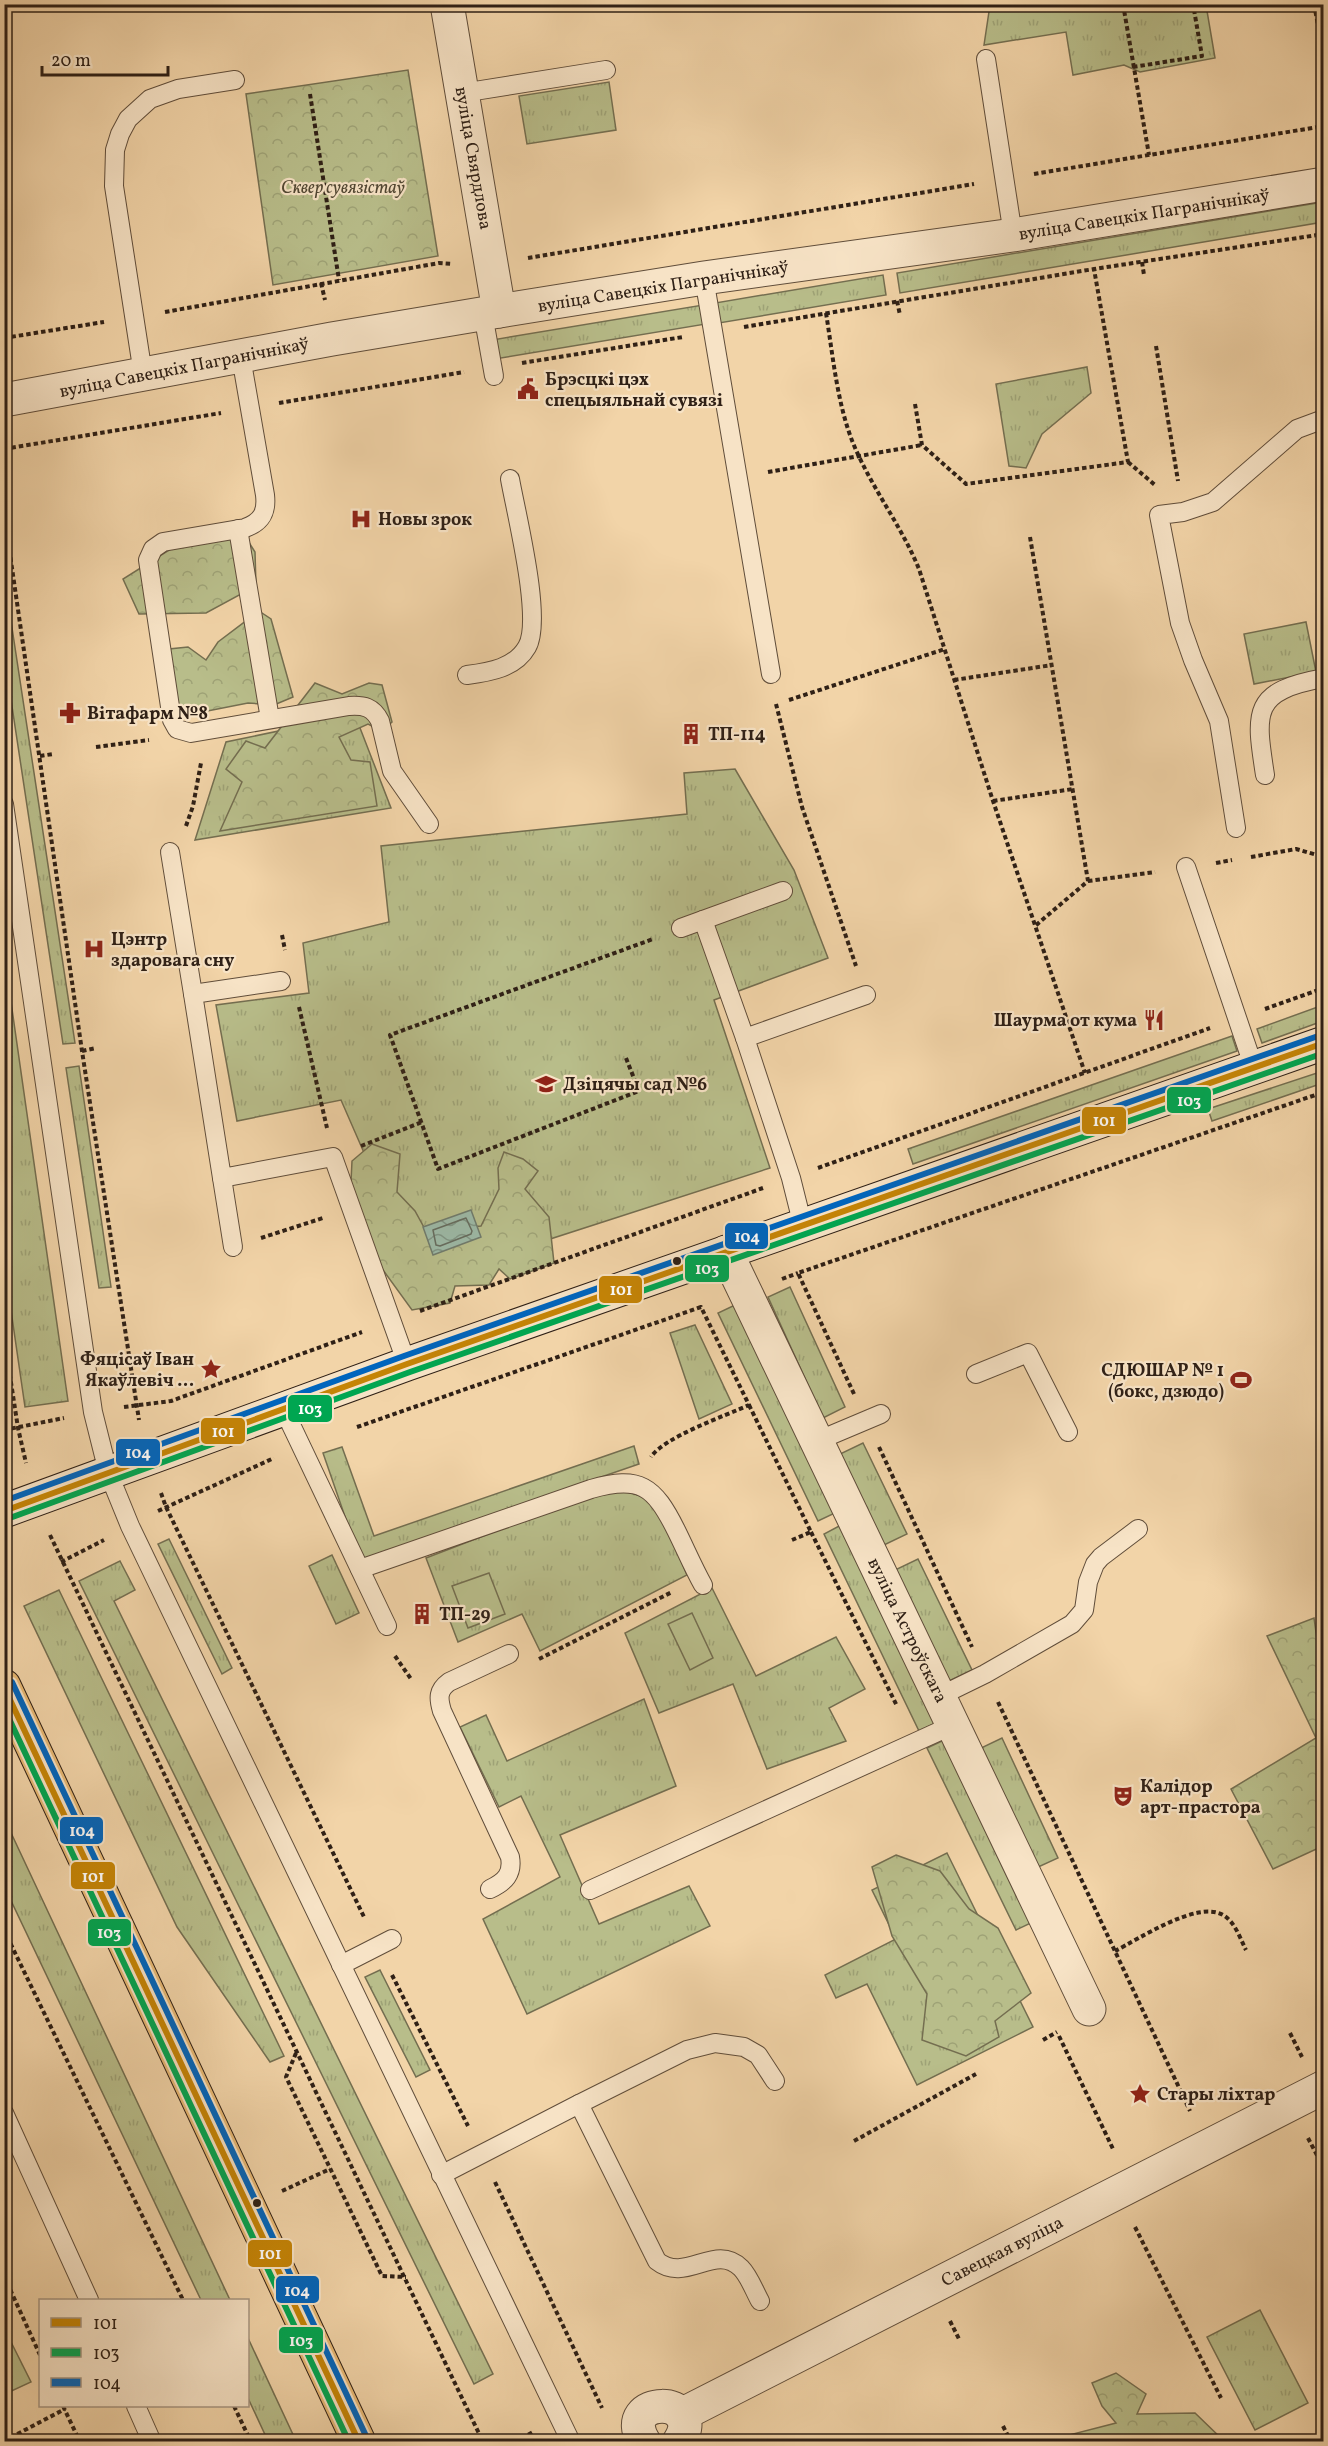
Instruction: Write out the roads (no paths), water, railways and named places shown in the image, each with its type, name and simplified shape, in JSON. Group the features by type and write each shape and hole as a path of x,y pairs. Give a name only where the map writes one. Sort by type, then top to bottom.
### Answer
{"main road":[{"path":"4,1686 358,2442"}],"street":[{"name":"вуліца Свярдлова","path":"447,4 493,267 491,312"},
{"name":"вуліца Савецкіх Пагранічнікаў","path":"4,400 491,312 704,278 1013,235 1323,184"},
{"path":"4,1511 407,1364 1323,1043"},
{"name":"вуліца Астроўскага","path":"726,1252 1089,2008"},
{"name":"Савецкая вуліца","path":"639,2440 639,2424 651,2408 665,2405 671,2407 680,2428 1118,2192 1323,2087"}],"lane":[{"path":"986,59 1013,235"},
{"path":"462,93 606,70"},
{"path":"142,374 114,186 115,150 120,134 128,119 150,99 178,89 235,80"},
{"path":"704,278 771,674"},
{"path":"491,312 493,372"},
{"path":"241,357 252,408 265,495 265,512 256,523 238,530 163,542 153,549 148,560 172,720 177,729 187,733 356,706 373,710 380,721 392,771 429,824"},
{"path":"1236,828 1219,721 1192,660 1180,623 1159,515 1183,512 1213,502 1297,429 1323,418"},
{"path":"467,675 491,672 512,663 528,646 532,633 532,602 510,479"},
{"path":"238,530 270,719"},
{"path":"1265,775 1258,726 1267,702 1275,693 1286,687 1323,678"},
{"path":"4,804 93,1412 108,1472 130,1526 571,2442"},
{"path":"170,852 233,1247"},
{"path":"1186,867 1254,1068"},
{"path":"681,928 783,891"},
{"path":"703,920 791,1178 803,1226"},
{"path":"193,994 281,981"},
{"path":"745,1038 866,995"},
{"path":"222,1178 333,1156 407,1364"},
{"path":"976,1374 1028,1353 1068,1432"},
{"path":"283,1408 387,1626"},
{"path":"817,1441 874,1418"},
{"path":"360,1569 591,1489 622,1483 641,1486 659,1498 701,1582"},
{"path":"940,1696 985,1674 1072,1624 1084,1610 1088,1582 1095,1564 1138,1529"},
{"path":"490,1889 508,1876 510,1857 442,1711 439,1699 442,1689 449,1682 509,1654"},
{"path":"590,1890 953,1725"},
{"path":"340,1965 385,1943"},
{"path":"441,2175 687,2050 715,2043 744,2047 758,2055 775,2082"},
{"path":"579,2104 657,2261 663,2266 678,2269 711,2260 731,2261 746,2275 760,2301"},
{"path":"4,2113 88,2299"},
{"path":"136,2407 152,2442"}],"water":[{"path":"471,1210 481,1237 433,1255 423,1227"}],"place":[{"name":"Брэсцкі цэх спецыяльнай сувязі","path":"528,389"},
{"name":"Новы зрок","path":"361,519"},
{"name":"Вітафарм №8","path":"70,713"},
{"name":"ТП-114","path":"691,734"},
{"name":"Цэнтр здаровага сну","path":"94,949"},
{"name":"Шаурма от кума","path":"1154,1020"},
{"name":"Дзіцячы сад №6","path":"546,1084"},
{"name":"Фяцісаў Іван Якаўлевіч ...","path":"211,1369"},
{"name":"СДЮШАР № 1 (бокс, дзюдо)","path":"1241,1380"},
{"name":"ТП-29","path":"422,1614"},
{"name":"Калідор арт-прастора","path":"1123,1796"},
{"name":"Стары ліхтар","path":"1140,2094"}],"park label":[{"name":"Сквер сувязістаў","path":"343,187"}]}
